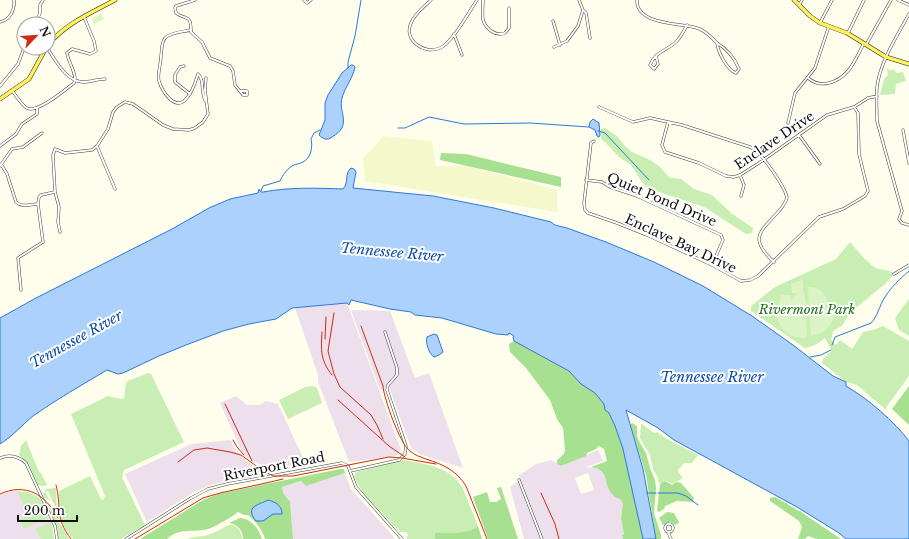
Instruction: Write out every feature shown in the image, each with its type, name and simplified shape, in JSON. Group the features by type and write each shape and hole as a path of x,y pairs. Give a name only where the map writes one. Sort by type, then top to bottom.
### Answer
{"main road":[{"path":"56,36 84,16 115,0"},
{"path":"794,0 810,16 820,23 847,34 886,57 909,64"},
{"path":"0,99 29,78 42,56"}],"street":[{"path":"0,22 6,20 13,12 14,0"},
{"path":"39,16 40,5 43,0"},
{"path":"194,0 178,5 175,8 176,13 190,20 191,32 202,42 210,58 230,66 233,71 236,85 241,91"},
{"path":"304,0 307,3 311,0"},
{"path":"431,0 410,23 410,34 412,39 420,47 427,50 433,50 444,46 477,0"},
{"path":"483,0 483,20 490,29 500,35 505,34 509,28 509,8"},
{"path":"579,0 583,10 586,13 590,38"},
{"path":"637,0 637,7 642,14 658,21 699,28 709,34 732,56 739,69 736,73 728,66 718,43"},
{"path":"799,5 802,0"},
{"path":"820,23 832,0"},
{"path":"847,34 864,0"},
{"path":"808,78 819,84 840,79 847,73 891,0"},
{"path":"898,0 909,5"},
{"path":"554,47 560,45 570,37 578,26 583,10"},
{"path":"909,14 886,57 879,79 877,96 877,121 902,210 899,219 902,223 909,225"},
{"path":"76,81 67,58 67,53 72,49 90,54 96,51 94,41 84,16"},
{"path":"553,21 560,45"},
{"path":"656,56 658,64 654,69 650,67 650,64 656,56 679,39 687,26"},
{"path":"788,123 795,94 815,68 829,26"},
{"path":"191,30 173,33 166,37 162,42 158,79 169,98 174,102 180,103 186,100 190,94 198,74 202,78 202,95 207,105"},
{"path":"454,34 462,55"},
{"path":"0,86 18,64 21,56"},
{"path":"53,56 65,73 76,81 83,82 105,78"},
{"path":"184,66 180,67 175,75 175,82 190,94"},
{"path":"60,232 58,222 59,206 55,192 53,155 55,149 65,153 89,152 96,146 108,129 113,112 123,103 133,104 163,125 173,129 189,130 200,125 208,114 205,90 206,78"},
{"path":"12,91 26,108 30,109 36,108 55,97 76,81"},
{"name":"Enclave Drive","path":"668,122 662,145 665,152 699,163 726,176 734,177 740,175 764,160 827,115 854,107 868,98 877,96"},
{"path":"599,107 633,122 650,118 682,125 750,146 757,150 787,197 785,204 762,229 759,237 762,249 774,262"},
{"name":"Enclave Bay Drive","path":"594,141 591,143 583,207 588,213 617,222 712,265 735,279 746,281 758,276 774,262 819,217 843,209 865,196 868,191 858,154 858,113 854,107"},
{"path":"0,146 16,134 22,124 38,114 36,108"},
{"path":"903,130 909,163"},
{"path":"38,204 26,205 18,204 16,202 7,174 0,165 12,149 23,147 42,133"},
{"path":"799,135 820,164"},
{"path":"96,146 115,189"},
{"path":"740,175 744,185 741,196"},
{"name":"Quiet Pond Drive","path":"586,180 602,182 610,187 637,196 721,235 723,240 712,265"},
{"path":"20,290 18,258 43,242 38,204 39,195 55,192"},
{"path":"894,274 909,265"},
{"path":"385,332 397,368 397,375 388,385 387,390 406,446 405,454 399,460 350,472 359,491 401,539"},
{"path":"0,458 14,456 26,464 55,526 57,539"},
{"name":"Riverport Road","path":"126,539 191,498 215,487 336,463 346,464 350,472"},
{"path":"519,480 542,539"},
{"path":"668,532 671,532 673,529 673,526 670,524 665,528 671,539"}],"shaded area":[{"path":"347,303 401,450 396,456 349,462 318,382 318,375 295,308"},
{"path":"351,310 390,311 415,378 429,373 463,468 422,455 411,448 389,387 380,390"},
{"path":"236,396 247,405 259,405 266,401 278,404 306,464 270,471 247,457 241,450 220,403"},
{"path":"231,440 235,449 245,460 261,472 262,475 235,479 211,485 194,492 147,522 125,474 191,444"},
{"path":"598,450 603,461 586,467 598,468 602,470 621,499 623,504 621,518 624,534 622,535 623,539 524,539 510,487 520,480 519,475 536,464 551,460 562,466","holes":["588,473 594,490 581,494 575,478"]},
{"path":"345,473 351,489 394,539 293,539 290,501 286,498 282,487 301,481 306,486"},
{"path":"11,491 27,492 39,497 52,525 54,539 0,539 0,495"}],"green space":[{"path":"101,14 104,19 94,24 92,19"},
{"path":"887,68 891,71 893,69 897,73 903,72 906,81 896,84 895,94 880,95 884,79 888,75"},
{"path":"605,128 617,136 632,152 650,160 660,167 670,178 681,179 694,189 712,195 731,213 753,228 752,233 746,234 704,207 647,188 631,165 619,157 602,140 601,129"},
{"path":"384,136 432,141 436,166 466,166 557,190 557,212 365,181 363,158"},
{"path":"441,153 466,154 561,177 561,187 440,160"},
{"name":"Rivermont Park","path":"850,242 873,266 878,269 890,271 894,274 885,284 851,312 842,326 833,331 831,340 836,345 840,340 852,349 863,332 883,326 909,341 909,376 885,409 857,385 846,382 822,363 823,359 832,351 825,338 811,347 805,348 751,311 751,306 775,287 836,259"},
{"path":"802,280 806,304 804,306 779,308 781,295 791,295 791,299 797,293 792,293 791,284"},
{"path":"808,287 819,289 826,297 828,304 810,306"},
{"path":"909,299 909,336 899,330 895,318"},
{"path":"835,308 835,313 829,326 816,335 811,336 810,309"},
{"path":"806,310 807,338 790,335 782,328 776,312"},
{"path":"514,341 569,371 581,384 595,393 604,404 605,409 609,413 615,426 623,449 643,539 623,539 622,535 624,534 621,518 623,504 621,500 614,496 610,491 604,474 601,471 591,467 607,461 604,449 599,446 587,453 586,456 561,466 557,464 557,460 564,454 565,450 563,428 557,419 550,400 526,368 510,352 509,344"},
{"path":"148,373 151,374 184,442 124,470 122,477 145,525 121,539 73,539 65,528 61,516 59,491 90,476 101,499 103,500 105,496 71,414 107,396 122,399 124,398 126,383"},
{"path":"313,386 317,388 322,403 288,419 279,400 305,387"},
{"path":"909,386 909,425 892,409"},
{"path":"632,423 637,426 637,436 646,453 655,480 656,488 654,513 661,539 656,539 646,475 631,427"},
{"path":"641,424 654,433 657,432 667,439 698,455 692,463 684,463 678,470 683,478 673,484 662,481 659,484 658,478 653,469 650,455 640,438"},
{"path":"26,440 39,472 47,485 38,485 27,462 19,455 21,446"},
{"path":"403,460 429,465 445,471 452,476 463,489 478,526 463,532 436,533 435,539 406,539 408,535 406,532 400,532 363,493 354,477 355,473 360,471"},
{"path":"344,469 345,473 306,486 301,481 282,487 284,495 290,501 293,539 265,539 254,520 248,515 238,512 223,522 208,529 176,533 167,539 140,539 203,500 218,494"},
{"path":"664,481 672,485 677,482 681,483 694,498 693,502 677,501 665,506 664,509 659,512 657,511 660,484"},
{"path":"501,487 518,539 488,539 473,497 487,492 490,502 496,502 501,499 497,488"},
{"path":"56,488 57,511 48,491 45,492 50,501 44,498 43,494 46,489"},
{"path":"17,491 27,492 39,497 43,504 42,506 27,512"},
{"path":"775,497 801,512 841,539 817,539 808,536 805,539 798,539 802,527 799,521 770,501 770,498"},
{"path":"46,503 52,510 69,539 58,539 57,528"},
{"path":"43,509 45,510 48,518 24,529 20,519"},
{"path":"667,512 674,513 679,522 676,525 670,522 663,525 659,518"},
{"path":"240,518 251,522 259,531 262,539 243,539 239,528 229,523"},
{"path":"48,523 52,525 54,539 41,539 35,529"},
{"path":"229,525 237,527 242,539 188,539 207,535"},
{"path":"478,526 482,539 435,539 435,533 463,532"}],"water":[{"path":"351,65 355,67 353,75 345,90 341,103 343,119 342,128 330,138 324,138 319,135 325,120 325,103 328,95 342,73"},
{"path":"593,119 599,123 599,137 597,136 595,130 589,127 590,122"},
{"name":"Tennessee River","path":"351,168 356,172 353,188 433,196 494,208 551,222 555,225 606,242 654,262 703,286 752,316 833,376 846,382 846,386 863,397 880,411 909,441 909,539 846,539 797,507 674,440 658,428 626,410 643,469 656,539 643,539 623,449 615,426 609,413 605,410 604,404 595,393 581,384 569,371 514,341 514,336 509,333 508,335 496,334 442,318 415,315 411,312 351,300 349,305 347,303 292,308 276,319 223,331 159,356 123,373 118,374 107,370 33,416 0,444 0,318 36,298 172,229 209,208 230,199 258,193 259,189 263,192 313,188 343,189"},
{"path":"434,334 437,335 443,352 434,357 429,351 427,337"},
{"path":"268,500 276,503 281,508 282,514 273,514 263,521 256,521 253,516 252,509"}],"waterway":[{"path":"348,68 361,0"},
{"path":"398,128 405,128 429,117 464,124 530,123 589,127"},
{"path":"261,191 263,186 280,181 288,169 302,163 308,158 311,152 311,139 314,133 320,130"},
{"path":"598,131 605,133 649,180"},
{"path":"832,345 835,337 871,323 887,293 909,271"},
{"path":"810,357 821,355 831,350"},
{"path":"647,493 656,493"},
{"path":"658,493 678,493 686,496 698,505"}],"railway":[{"path":"334,313 328,351 334,374 340,387 371,415 383,439"},
{"path":"325,339 326,317"},
{"path":"361,326 383,386 389,410 397,431 406,447 418,456 449,469 462,480 466,486 487,539"},
{"path":"322,332 321,344 323,360 332,375"},
{"path":"338,400 389,446 405,457"},
{"path":"225,404 252,461"},
{"path":"233,440 244,455"},
{"path":"178,462 194,450 207,448 241,455 273,476 293,476 389,457 436,464"},
{"path":"135,539 203,498 283,479"},
{"path":"56,485 60,518 71,539"},
{"path":"0,494 18,489 27,490 41,497 48,503 58,518"},
{"path":"541,493 555,524 559,539"}]}
